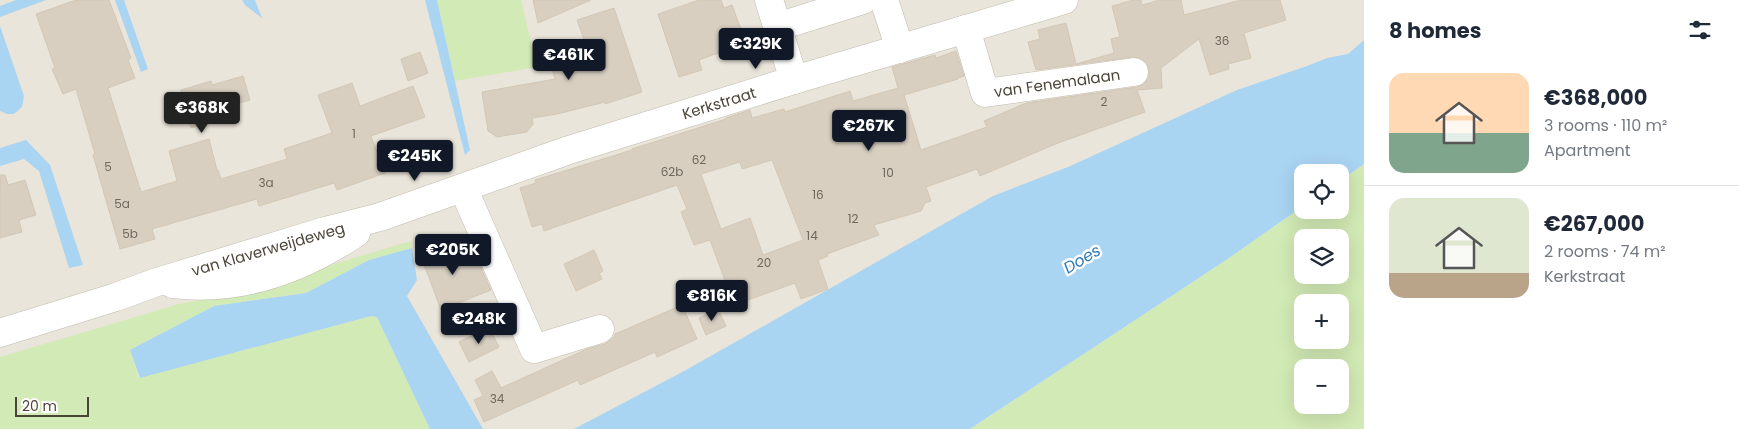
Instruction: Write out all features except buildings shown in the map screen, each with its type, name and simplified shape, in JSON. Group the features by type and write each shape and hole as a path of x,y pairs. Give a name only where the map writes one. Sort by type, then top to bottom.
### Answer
{"street":[{"path":"769,0 794,80"},
{"path":"793,22 863,0"},
{"path":"884,0 900,49"},
{"name":"Kerkstraat","path":"464,188 569,150 794,80 966,30 1012,7 1064,0"},
{"name":"van Fenemalaan","path":"966,30 985,93 1134,72"},
{"path":"464,188 534,349 600,329"},
{"name":"van Klaverweijdeweg","path":"0,333 116,297 156,282 325,231 380,217 464,188"}],"shaded area":[{"path":"0,0 1364,0 1364,259 1349,246 1349,229 1317,229 1302,219 1349,219 1349,164 1294,164 1294,213 1192,144 644,429 0,429"}],"green space":[{"path":"437,0 521,0 537,67 455,81"},
{"path":"1364,164 1364,429 970,429 1229,258 1294,213 1294,219 1349,219 1349,175"},
{"path":"411,241 412,248 369,260 306,293 214,306 130,350 139,378 371,316 377,317 430,429 0,429 0,357 179,304 238,293"}],"water":[{"path":"16,0 46,0 0,17 0,6"},
{"path":"115,0 124,0 148,69 141,72"},
{"path":"242,0 255,0 262,18 245,5"},
{"path":"425,0 437,0 470,150 465,155"},
{"path":"0,26 24,96 22,107 14,114 0,111"},
{"name":"Does","path":"1364,40 1364,164 1349,175 1349,164 1294,164 1294,213 1229,258 970,429 574,429 686,370 993,196 1068,167 1237,90 1327,58 1348,54"},
{"path":"26,140 50,165 83,265 69,268 39,171 24,159 0,166 0,148"},
{"path":"412,248 417,280 407,296 483,429 430,429 377,317 371,316 140,378 130,350 214,306 306,293 369,260"}]}
